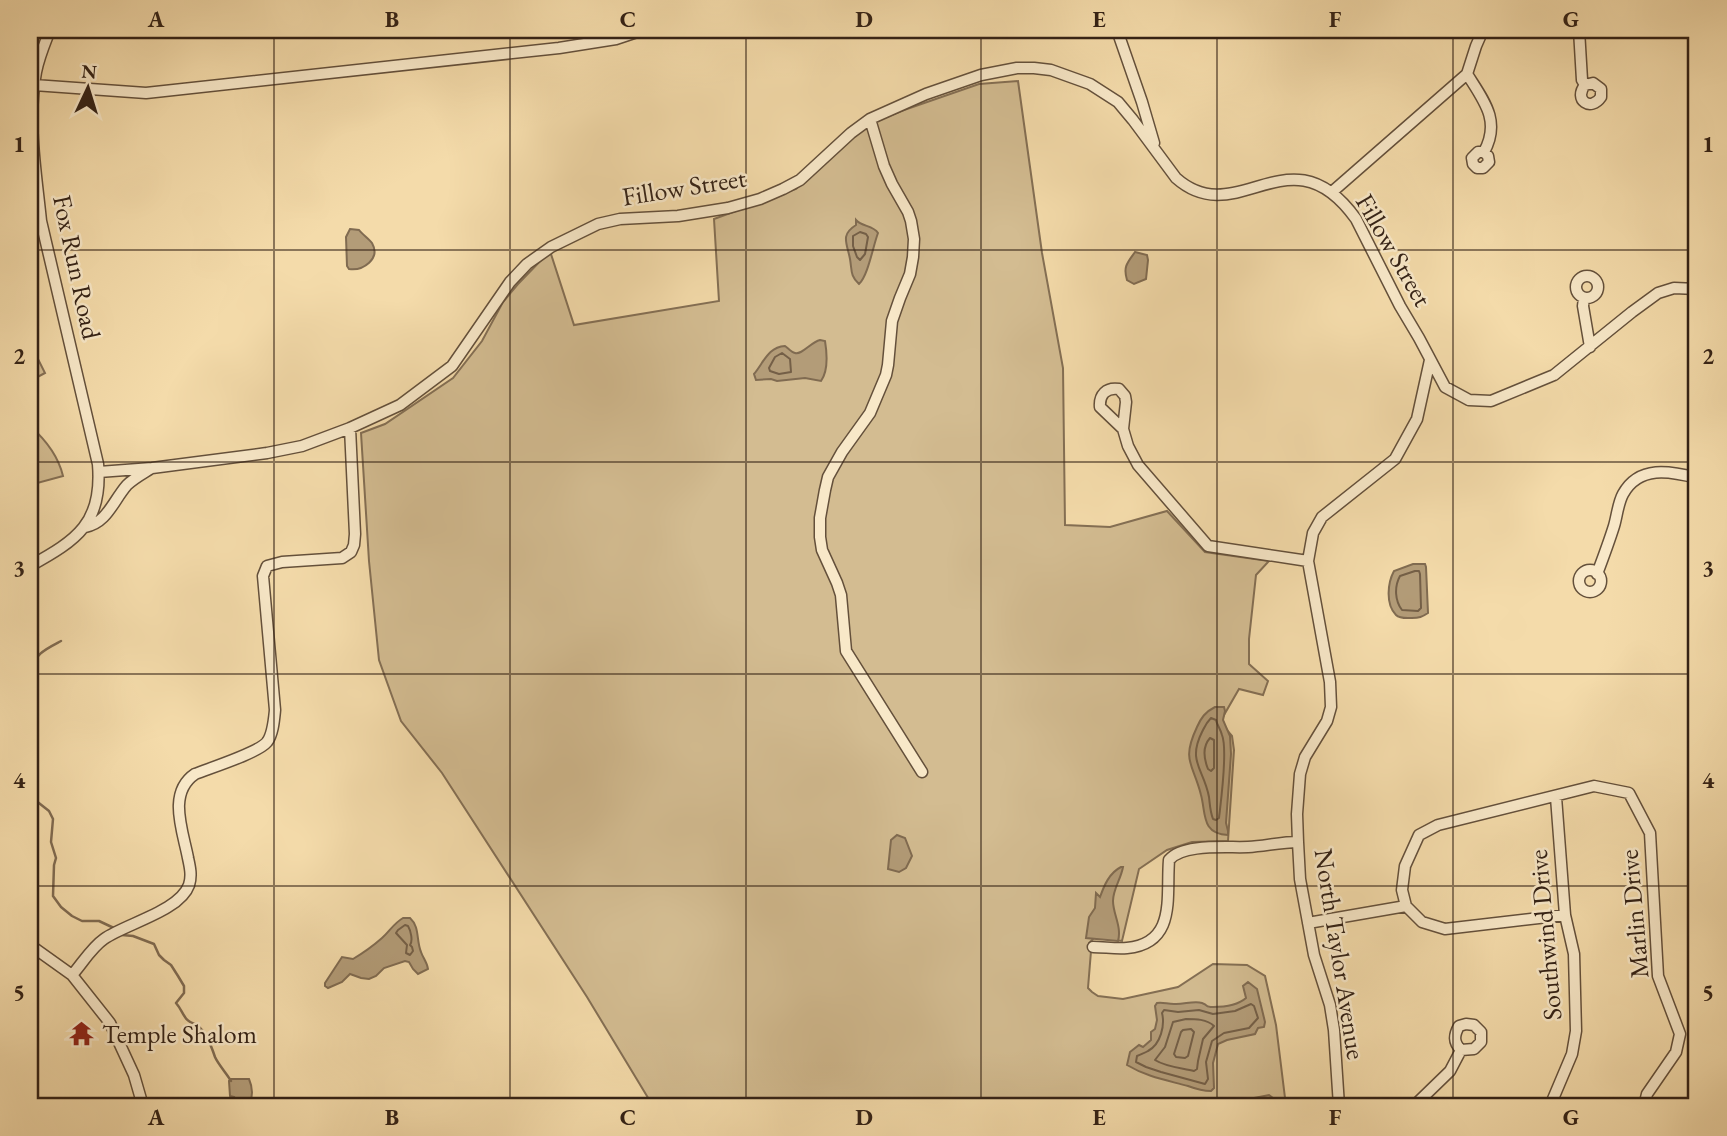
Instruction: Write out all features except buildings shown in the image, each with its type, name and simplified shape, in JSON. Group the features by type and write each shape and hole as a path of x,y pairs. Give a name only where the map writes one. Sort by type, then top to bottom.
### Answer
{"street":[{"name":"Fox Run Road","path":"50,30 32,85 31,118 41,221 99,472"},
{"path":"32,85 146,93 559,48 616,39 643,30"},
{"path":"1117,30 1157,152"},
{"path":"1332,192 1467,74 1483,30"},
{"path":"1579,30 1584,85"},
{"name":"Fillow Street","path":"30,566 71,541 85,527 97,497 99,472 267,453 302,446 350,428 400,405 452,366 510,282 527,264 551,247 598,224 713,211 760,199 783,189 811,170 870,119 956,83 1017,68 1051,70 1066,74 1090,84 1118,102 1170,171 1183,184 1197,192 1230,195 1273,181 1292,179 1312,182 1332,192 1356,219 1445,387 1469,400 1491,401 1554,375 1658,293 1674,288 1697,289"},
{"path":"1467,74 1487,107 1492,125 1490,140 1484,152"},
{"path":"1118,102 1133,97 1138,89"},
{"path":"870,119 884,166 911,221 914,257 892,321 886,375 870,413 828,477 820,518 820,537 822,550 839,589 846,651 922,772"},
{"path":"1584,298 1590,347"},
{"name":"North Taylor Avenue","path":"1339,1106 1330,1005 1314,955 1300,879 1298,795 1302,765 1327,721 1331,699 1308,561 1313,533 1322,517 1395,459 1418,419 1430,360"},
{"path":"72,975 107,937 156,914 184,894 188,887 190,870 178,807 182,786 187,779 257,750 267,741 275,710 263,576 267,566 282,562 342,558 351,552 355,534 350,428"},
{"path":"1123,429 1138,466 1208,546 1308,561"},
{"name":"Fillow Street","path":"85,527 94,526 101,521 128,484 152,468"},
{"path":"1597,574 1622,496 1640,475 1654,472 1697,478"},
{"path":"97,497 118,498"},
{"name":"Marlin Drive","path":"1406,906 1402,890 1405,866 1419,835 1438,825 1594,786 1629,793 1650,833 1658,976 1680,1034 1676,1052 1647,1094 1644,1106"},
{"name":"Southwind Drive","path":"1550,1106 1572,1054 1576,1031 1574,954 1565,915 1556,797"},
{"path":"1093,947 1129,947 1143,944 1155,937 1165,921 1167,910 1169,860 1177,853 1211,847 1298,842"},
{"path":"1308,923 1406,906 1422,922 1445,929 1565,915"},
{"path":"32,951 72,975 110,1023 134,1075 143,1106"},
{"path":"1408,1106 1416,1104 1450,1071 1461,1051"}],"shaded area":[{"path":"1018,81 1042,253 1063,368 1065,525 1110,527 1167,511 1205,552 1269,561 1256,575 1249,639 1249,664 1268,681 1263,695 1239,689 1220,722 1232,736 1234,750 1228,841 1192,842 1167,850 1139,869 1122,941 1095,937 1089,943 1091,951 1088,988 1098,996 1123,999 1178,987 1213,964 1247,965 1265,976 1276,1025 1286,1106 653,1106 587,997 442,773 401,721 379,660 369,561 361,433 385,424 453,378 482,341 503,302 550,251 574,325 719,301 714,219 796,189 860,131 879,120 979,84"},
{"path":"30,343 45,373 30,381"},
{"path":"30,426 51,448 63,476 30,485"}],"water":[{"path":"856,220 878,233 868,268 859,284 852,273 846,240 848,232 856,225"},
{"path":"350,229 359,230 372,243 374,249 372,259 360,268 349,269 347,266 346,237"},
{"path":"1135,252 1147,255 1148,260 1146,279 1134,284 1127,280 1125,272"},
{"path":"820,340 825,341 826,356 825,372 821,381 805,378 756,380 754,374 774,349 785,346 798,353"},
{"path":"1413,564 1425,564 1426,567 1428,613 1419,617 1402,618 1396,615 1390,605 1390,581 1394,571"},
{"path":"1215,707 1224,707 1223,720 1230,736 1226,823 1228,835 1213,831 1206,821 1189,755 1192,738 1200,721"},
{"path":"897,835 905,838 912,856 906,868 899,872 888,869 891,840"},
{"path":"1121,867 1113,901 1119,931 1118,941 1086,938 1089,917 1095,908 1096,893 1100,897 1110,876"},
{"path":"403,918 410,918 415,925 428,969 418,974 409,962 405,961 384,968 369,979 350,974 342,982 328,988 325,986 342,957 357,957"},
{"path":"1248,982 1257,989 1264,1027 1258,1028 1255,1034 1218,1044 1213,1063 1214,1088 1211,1091 1157,1078 1127,1065 1130,1052 1139,1045 1143,1047 1151,1040 1151,1032 1155,1029 1157,1020 1157,1003 1199,1002 1208,1007 1231,1005 1246,998 1243,986"},
{"path":"231,1079 249,1079 252,1090 250,1102 233,1100 234,1097 230,1096"},
{"path":"1269,1095 1280,1106 1232,1106 1234,1102"}],"waterway":[{"path":"30,672 41,653 61,641"},
{"path":"30,796 49,811 53,819 51,842 56,858 53,896 72,916 82,921 99,921 116,929"},
{"path":"122,935 154,944 159,955 171,965 184,986 184,993 176,1003 186,1019 204,1033 216,1060 231,1081"}],"place":[{"name":"Temple Shalom","path":"82,1034"}]}
